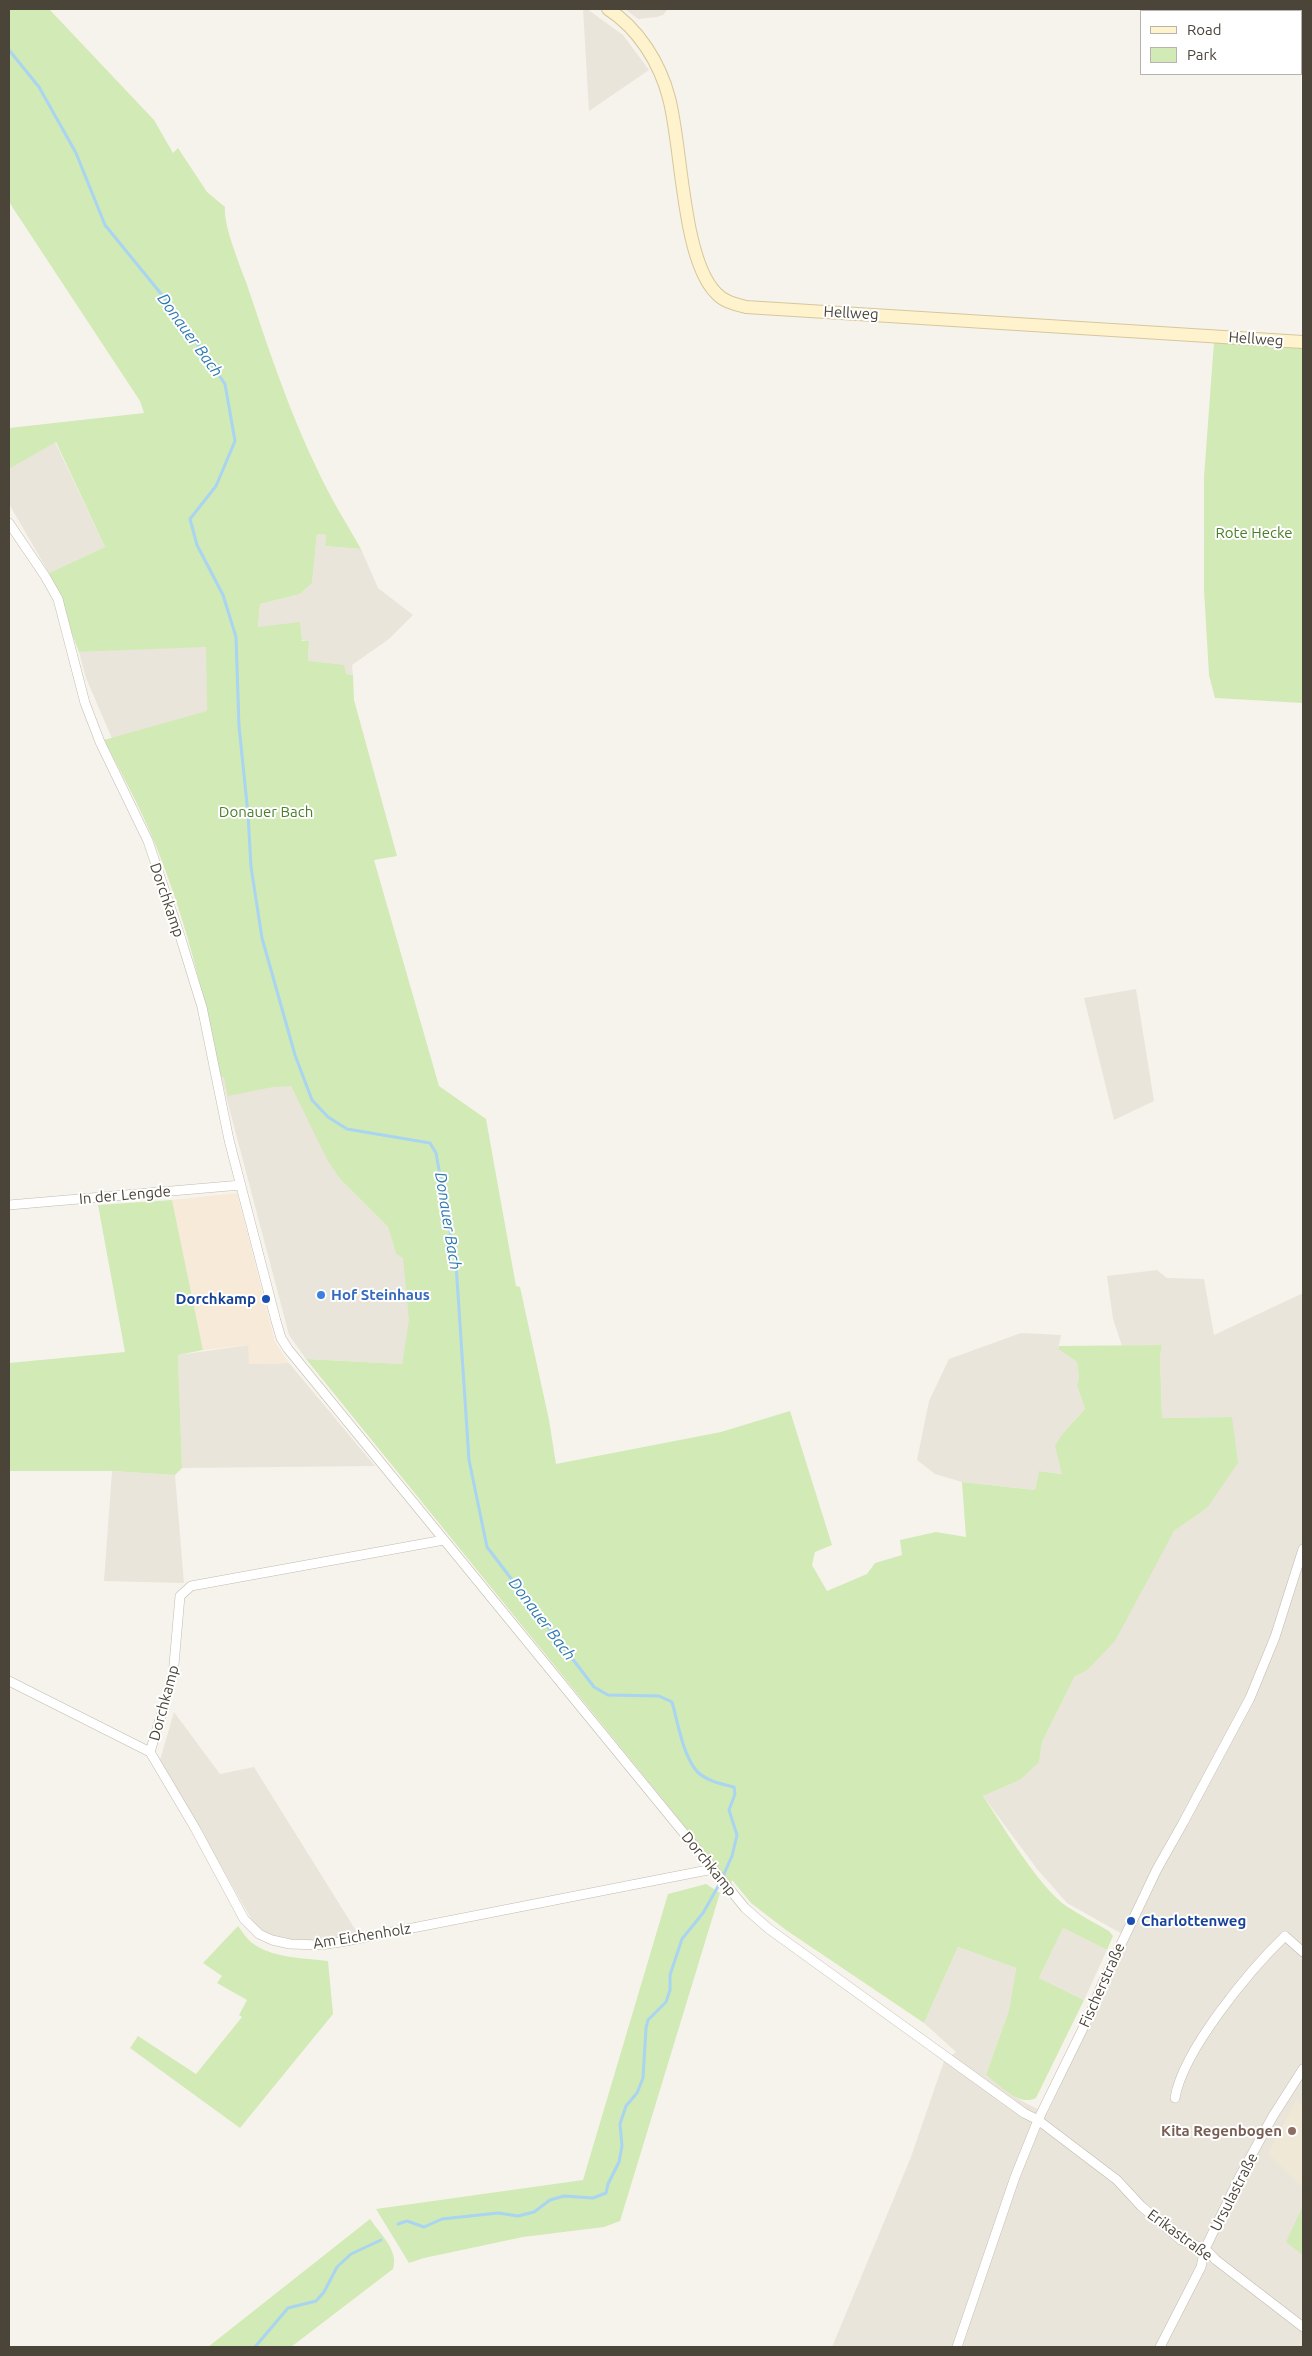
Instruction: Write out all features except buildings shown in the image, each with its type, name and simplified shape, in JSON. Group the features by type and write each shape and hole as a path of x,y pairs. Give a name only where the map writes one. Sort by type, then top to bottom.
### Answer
{"street":[{"name":"Hellweg","path":"608,9 632,29 648,50 669,96 692,240 708,282 722,299 746,307 1303,342"},
{"name":"Dorchkamp","path":"9,523 45,576 58,599 85,703 100,742 148,840 202,1007 228,1140 281,1338 297,1362 391,1473 745,1908 769,1929 1024,2113 1038,2120"},
{"name":"In der Lengde","path":"9,1205 241,1185"},
{"name":"Dorchkamp","path":"150,1752 173,1676 180,1596 185,1590 191,1586 444,1540"},
{"name":"Fischerstraße","path":"957,2347 1015,2177 1038,2120 1090,2014 1102,1982 1157,1868 1191,1809 1254,1690 1275,1636 1303,1549"},
{"name":"Am Eichenholz","path":"9,1681 150,1752 195,1828 244,1918 259,1934 272,1940 290,1944 320,1945 719,1876"},
{"path":"1175,2098 1178,2081 1191,2057 1217,2017 1266,1954 1285,1936 1303,1952"},
{"name":"Ursulastraße","path":"1160,2347 1201,2267 1205,2250 1240,2176 1273,2116 1303,2069"},
{"name":"Erikastraße","path":"1038,2120 1116,2180 1141,2206 1181,2240 1205,2250 1303,2327"}],"shaded area":[{"path":"583,9 587,9 623,35 649,70 589,111"},
{"path":"625,9 668,9 663,15 657,17 638,19"},
{"path":"55,442 105,547 49,573 9,504 9,469"},
{"path":"317,534 326,535 325,546 361,549 378,588 413,615 389,639 352,665 353,675 323,670 308,661 309,642 258,627 260,604 300,594 312,583"},
{"path":"213,646 224,747 126,771 86,678 79,652"},
{"path":"1136,989 1154,1101 1114,1120 1084,998"},
{"name":"Hof Steinhaus","path":"272,1069 291,1086 340,1179 388,1227 396,1254 422,1267 413,1300 402,1364 306,1359 289,1335 221,1077"},
{"path":"237,1193 275,1342 289,1363 249,1364 248,1345 203,1350 172,1200"},
{"path":"1157,1270 1167,1278 1204,1279 1214,1335 1303,1293 1303,2347 832,2347 911,2157 944,2061 956,2052 924,2023 958,1947 1016,1968 1009,2010 986,2075 1022,2101 1047,2114 1093,2015 1124,1935 1067,1903 1037,1869 983,1796 1020,1780 1038,1762 1042,1742 1075,1676 1086,1671 1145,1581 1174,1531 1207,1508 1232,1417 1162,1418 1160,1356 1162,1345 1122,1346 1113,1319 1107,1276"},
{"path":"1021,1333 1061,1335 1058,1349 1077,1362 1079,1378 1077,1385 1085,1409 1063,1433 1063,1474 1039,1471 1035,1490 962,1482 935,1474 917,1460 929,1401 949,1359"},
{"path":"249,1345 250,1364 289,1363 375,1466 182,1468 178,1355"},
{"path":"112,1471 175,1475 184,1583 104,1581"},
{"path":"174,1712 220,1774 254,1767 358,1934 313,1942 277,1939 256,1927 160,1760"},
{"path":"1063,1928 1107,1950 1084,2000 1039,1978"},
{"name":"Kita Regenbogen","path":"1296,2100 1303,2107 1303,2188 1268,2154"}],"green space":[{"path":"9,9 49,9 154,120 173,153 178,148 207,192 225,207 226,223 232,244 289,403 324,483 361,549 325,546 326,535 317,534 312,583 300,594 260,604 258,627 300,622 302,641 309,641 308,661 344,665 346,674 353,675 354,700 397,856 374,860 439,1086 486,1119 516,1286 520,1287 549,1420 556,1464 721,1432 790,1411 832,1545 815,1552 812,1565 827,1591 867,1574 875,1563 902,1555 900,1540 936,1532 966,1537 962,1482 1035,1490 1039,1471 1062,1474 1055,1446 1063,1433 1085,1409 1077,1385 1079,1378 1077,1362 1058,1349 1059,1346 1162,1345 1160,1356 1162,1418 1232,1417 1238,1463 1207,1508 1174,1531 1115,1641 1086,1671 1075,1676 1042,1742 1039,1762 1020,1780 983,1796 1021,1855 1055,1897 1066,1906 1109,1931 1113,1936 1107,1950 1063,1928 1039,1978 1084,2000 1036,2098 1023,2100 1016,2097 986,2075 1009,2010 1016,1968 958,1947 924,2023 786,1930 751,1903 732,1880 731,1884 715,1869 716,1865 306,1359 402,1364 409,1320 403,1258 396,1254 388,1227 340,1179 328,1161 291,1086 273,1087 228,1096 224,1077 221,1077 192,953 173,892 145,820 104,740 207,711 206,647 79,652 49,573 105,547 56,442 9,469 9,428 144,413 140,401 9,202"},
{"name":"Rote Hecke","path":"1214,342 1303,347 1303,703 1215,698 1209,675 1204,590 1204,477"},
{"path":"172,1200 203,1350 178,1355 182,1468 175,1475 112,1471 9,1471 9,1363 125,1352 98,1205"},
{"path":"706,1884 720,1893 620,2221 604,2227 523,2237 424,2258 409,2263 376,2209 583,2180 668,1894"},
{"path":"238,1926 251,1942 268,1951 288,1956 328,1961 333,2014 240,2128 130,2048 138,2036 196,2074 242,2017 239,2015 247,2000 217,1983 222,1976 203,1963"},
{"path":"1303,2206 1303,2255 1286,2242"},
{"path":"370,2219 391,2249 394,2262 393,2269 291,2347 208,2347"}],"waterway":[{"name":"Donauer Bach","path":"9,50 39,87 76,153 105,225 171,306 225,384 235,441 216,486 190,519 197,545 223,595 236,637 239,726 248,814 251,867 262,938 295,1055 312,1100 328,1117 347,1129 430,1143 436,1153 456,1264 469,1460 487,1547 594,1687 608,1695 659,1696 672,1702 684,1745 695,1769 707,1779 734,1787 735,1794 729,1810 737,1835 732,1856 720,1883 703,1913 682,1939 670,1975 670,1990 666,2002 648,2020 643,2078 637,2093 626,2106 620,2124 622,2146 619,2162 608,2184 606,2193 593,2198 564,2196 550,2200 534,2212 518,2216 498,2213 442,2219 424,2227 407,2221 398,2224"},
{"name":"Donauer Bach","path":"255,2347 288,2308 316,2301 324,2292 337,2267 351,2254 381,2240"}],"place":[{"name":"Hof Steinhaus","path":"321,1295"},
{"name":"Dorchkamp","path":"266,1299"},
{"name":"Charlottenweg","path":"1131,1921"},
{"name":"Kita Regenbogen","path":"1292,2131"}]}
